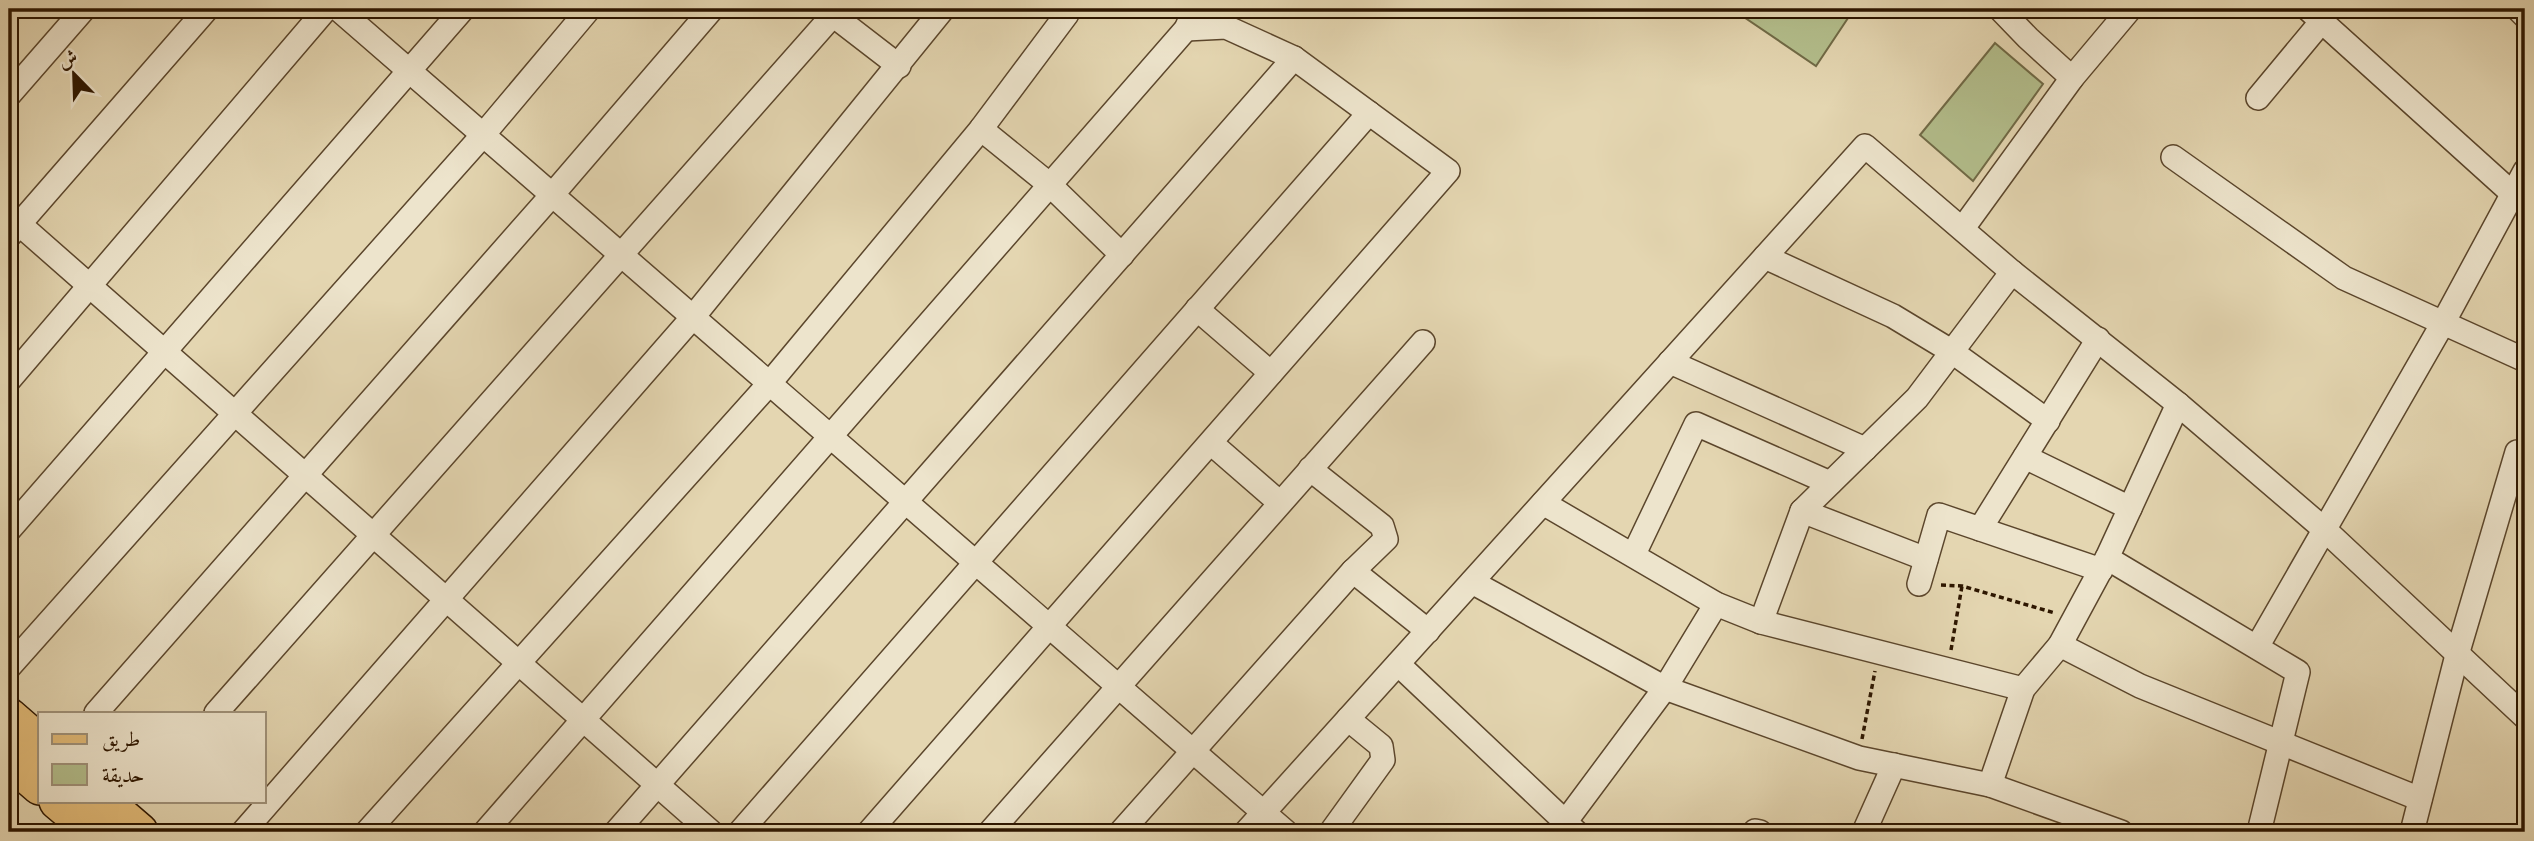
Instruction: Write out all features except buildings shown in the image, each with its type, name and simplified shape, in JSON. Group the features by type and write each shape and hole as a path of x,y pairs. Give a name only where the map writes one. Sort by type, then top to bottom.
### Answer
{"main road":[{"path":"9,717 38,742"},
{"path":"9,759 38,784"},
{"path":"62,802 120,817"}],"street":[{"path":"9,95 85,9"},
{"path":"207,9 12,225 165,351 711,832"},
{"path":"9,380 326,9"},
{"path":"338,9 1286,832"},
{"path":"9,530 463,9"},
{"path":"9,667 483,135 589,9"},
{"path":"97,712 712,9"},
{"path":"243,832 692,317 943,9"},
{"path":"2000,9 2072,78"},
{"path":"1963,228 2072,78 2130,9"},
{"path":"2518,9 2525,16"},
{"path":"217,712 622,256 829,12 899,66"},
{"path":"367,832 769,384 981,129 1067,14"},
{"path":"2258,99 2315,15 2513,194"},
{"path":"485,832 1050,185 1190,19 1226,27 1294,58 1448,171 869,832"},
{"path":"616,832 1294,58"},
{"path":"740,832 1369,113"},
{"path":"981,129 1050,185 1122,255"},
{"path":"1246,832 1865,146 2012,272 2178,404 2324,529 2525,717"},
{"path":"2173,157 2344,278 2525,360"},
{"path":"2257,647 2443,323 2525,171"},
{"path":"1765,257 1893,316 1951,351 2048,421"},
{"path":"1761,622 1802,511 1917,398 2012,272"},
{"path":"1197,309 1271,373"},
{"path":"1980,528 2098,339"},
{"path":"990,832 1423,342"},
{"path":"1670,362 1865,449"},
{"path":"1990,785 2023,689 2060,645 2104,564 2178,404"},
{"path":"1634,554 1696,424 1830,483"},
{"path":"1211,443 1280,503"},
{"path":"2412,832 2457,655 2517,452"},
{"path":"2025,457 2130,508"},
{"path":"1121,832 1353,571 1386,539 1382,526 1310,469"},
{"path":"1543,503 1716,604 1761,622 2023,689"},
{"path":"1802,511 1926,559"},
{"path":"1919,584 1939,515 2104,564 2298,672 2259,832"},
{"path":"1353,571 1428,631"},
{"path":"1472,582 1665,688 1859,758 1990,785 2121,832"},
{"path":"1398,664 1571,827 1665,688 1716,604"},
{"path":"2060,645 2140,686 2420,799"},
{"path":"1331,832 1383,760 1381,746 1348,719"},
{"path":"1864,832 1894,765"}],"path":[{"path":"1919,584 1962,586 2074,619"},
{"path":"1947,669 1962,586"},
{"path":"1859,758 1879,652"}],"green space":[{"path":"1732,9 1854,9 1816,66"},
{"path":"1995,43 2043,84 1973,181 1920,135"}]}
